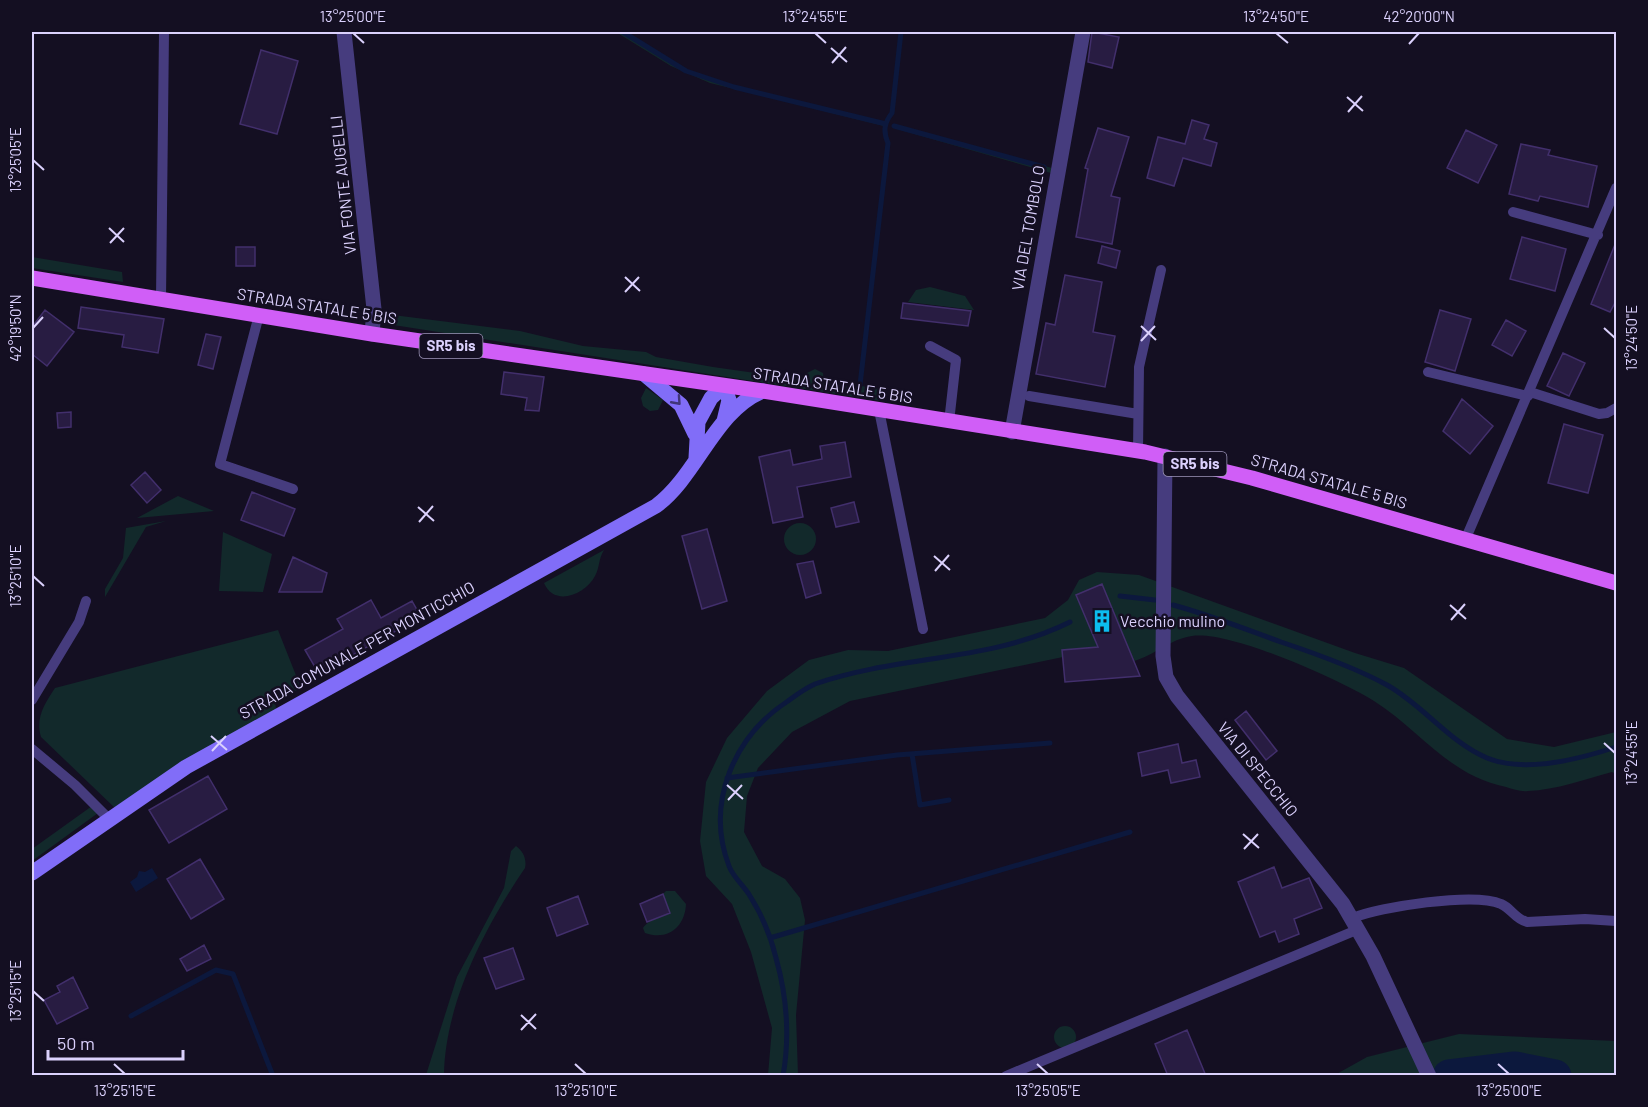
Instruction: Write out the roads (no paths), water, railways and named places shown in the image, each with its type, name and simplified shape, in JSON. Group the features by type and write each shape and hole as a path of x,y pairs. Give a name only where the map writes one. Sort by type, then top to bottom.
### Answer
{"main road":[{"name":"STRADA STATALE 5 BIS","path":"32,278 372,334 763,391 1165,456 1466,538 1617,583"},
{"path":"644,374 681,405 696,437"},
{"path":"696,458 697,425 715,393 724,386"},
{"name":"STRADA COMUNALE PER MONTICCHIO","path":"718,432 729,404 724,386"},
{"name":"STRADA COMUNALE PER MONTICCHIO","path":"32,873 108,818 232,741 647,512 677,488 696,458 745,401 763,391"}],"street":[{"name":"VIA FONTE AUGELLI","path":"344,32 373,298 372,334"},
{"name":"VIA DEL TOMBOLO","path":"1012,432 1083,32"},
{"name":"VIA DI SPECCHIO","path":"1165,456 1164,656 1168,681 1177,696 1331,887 1356,924 1429,1076"}],"lane":[{"path":"161,299 164,32"},
{"path":"1466,538 1617,188"},
{"path":"1513,212 1598,235"},
{"path":"1138,451 1139,367 1161,270"},
{"path":"259,315 220,464 293,489"},
{"path":"930,346 957,360 949,422"},
{"path":"1428,372 1529,394 1599,414 1607,414 1617,408"},
{"path":"1029,396 1138,414"},
{"path":"879,410 923,629"},
{"path":"32,700 79,621 86,601"},
{"path":"32,749 75,785 108,818"},
{"path":"1006,1076 1356,924 1378,909 1472,900 1502,904 1518,919 1527,922 1585,919 1617,921"}],"water":[{"path":"152,868 158,878 136,892 130,882 137,877 139,871 145,872"}],"waterway":[{"path":"623,32 686,71 734,87 886,124"},
{"path":"860,385 888,143 885,127 892,113 901,32"},
{"path":"894,126 1044,167"},
{"path":"1120,596 1155,600"},
{"path":"1173,605 1322,656 1374,678 1400,693 1460,743 1487,758 1518,764 1552,763 1616,747"},
{"path":"783,1076 786,1017 783,987 776,958 762,918 750,896 731,870 722,842 720,819 723,795 729,773 739,752 769,716 815,684 879,668 976,652 1039,635 1070,622"},
{"path":"727,778 897,755 1050,743"},
{"path":"912,754 920,805 949,800"},
{"path":"770,938 1130,832"},
{"path":"131,1016 216,970 233,974 273,1076"},
{"path":"1449,1076 1515,1068 1555,1076"}],"place":[{"name":"Vecchio mulino","path":"1102,621"}]}
